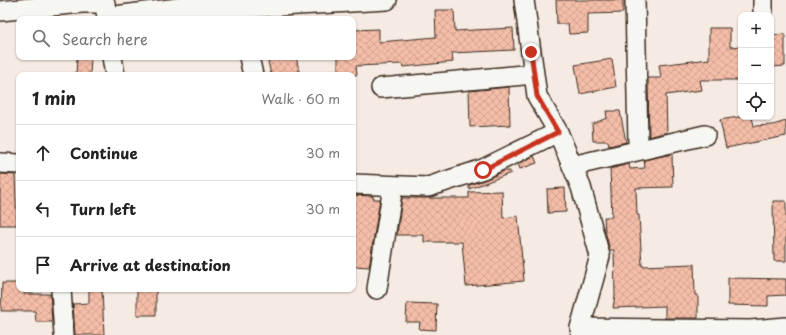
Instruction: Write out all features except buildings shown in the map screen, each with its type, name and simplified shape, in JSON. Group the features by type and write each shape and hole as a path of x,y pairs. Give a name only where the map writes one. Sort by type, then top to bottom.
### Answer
{"street":[{"path":"121,16 186,7 245,9 387,0"},
{"path":"524,0 537,96 558,132 581,186 600,256 581,331 750,330 786,327"},
{"path":"635,0 638,143"},
{"path":"763,0 763,12"},
{"path":"0,11 82,3 105,3 107,16"},
{"path":"112,60 114,72"},
{"path":"250,60 252,72"},
{"path":"469,69 533,69"},
{"path":"381,88 533,69"},
{"path":"356,184 428,186 483,170 558,132"},
{"path":"572,166 705,135"},
{"path":"0,163 16,164"},
{"path":"377,289 392,186"},
{"path":"61,292 64,335"}],"route":[{"path":"483,170 558,132 537,96 531,52"}]}
